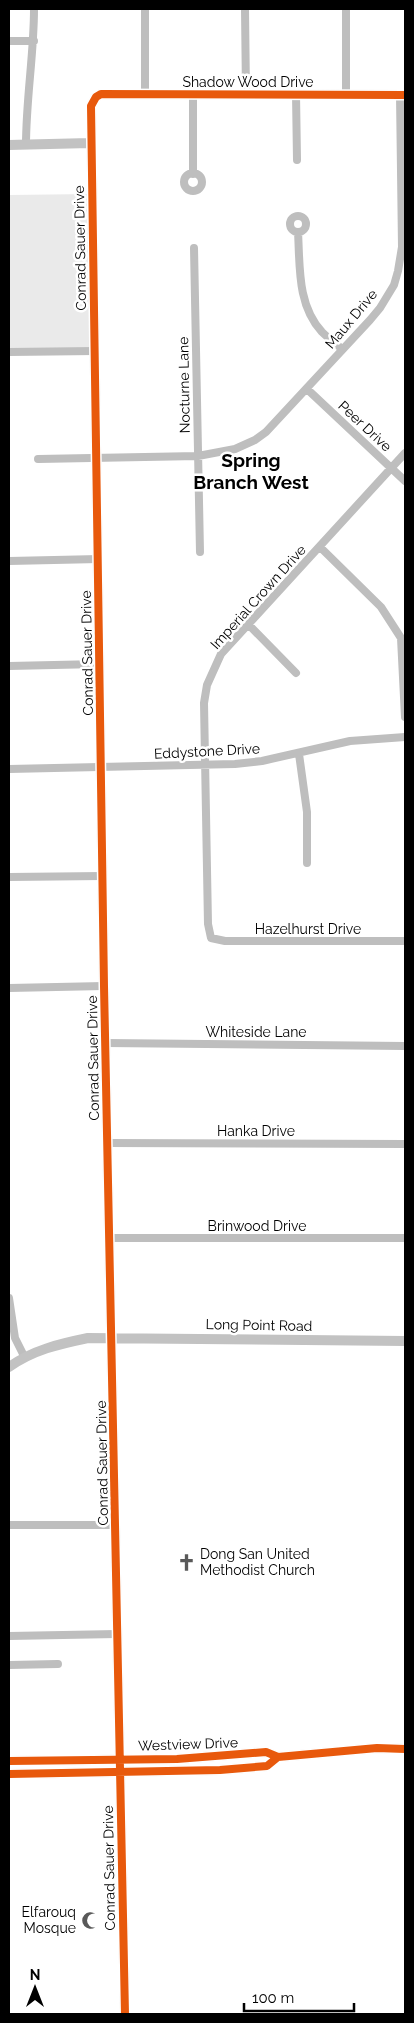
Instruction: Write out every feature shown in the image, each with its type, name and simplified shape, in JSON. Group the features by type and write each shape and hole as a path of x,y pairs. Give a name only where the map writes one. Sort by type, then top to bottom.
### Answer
{"street":[{"path":"26,144 27,109 34,41 34,9"},
{"path":"145,9 145,94"},
{"path":"245,9 246,94"},
{"path":"346,9 346,94"},
{"path":"9,41 34,41"},
{"name":"Shadow Wood Drive","path":"93,101 101,94 402,95"},
{"path":"193,94 193,174"},
{"path":"296,94 297,160"},
{"name":"Maux Drive","path":"38,460 96,457 198,456 236,449 255,440 280,418 380,308 394,285 398,271 402,232 402,95"},
{"name":"Conrad Sauer Drive","path":"93,101 91,106 90,143 99,559 104,986 125,2014"},
{"path":"9,145 90,143"},
{"path":"298,232 300,276 307,308 322,332 342,349"},
{"name":"Nocturne Lane","path":"194,248 200,552"},
{"path":"9,352 95,351"},
{"name":"Peer Drive","path":"307,389 405,482"},
{"name":"Imperial Crown Drive","path":"211,938 208,924 204,703 207,685 220,654 405,453"},
{"path":"320,547 381,607 403,638 405,718"},
{"path":"9,560 99,559"},
{"path":"248,624 296,673"},
{"path":"9,666 99,664"},
{"name":"Eddystone Drive","path":"9,769 206,765 262,761 350,741 405,737"},
{"path":"299,754 307,812 307,863"},
{"path":"9,877 103,876"},
{"name":"Hazelhurst Drive","path":"211,938 225,941 405,941"},
{"path":"9,988 104,986"},
{"name":"Whiteside Lane","path":"106,1043 405,1046"},
{"name":"Hanka Drive","path":"108,1143 405,1144"},
{"name":"Brinwood Drive","path":"110,1238 405,1238"},
{"path":"9,1298 16,1338 24,1356"},
{"name":"Long Point Road","path":"9,1367 24,1356 65,1342 88,1338 405,1341"},
{"path":"9,1525 115,1525"},
{"path":"9,1636 117,1634"},
{"path":"9,1666 58,1664"},
{"name":"Westview Drive","path":"9,1761 220,1757 266,1752 278,1757 377,1748 405,1749"},
{"name":"Westview Drive","path":"9,1774 220,1770 267,1766 278,1757"}],"shaded area":[{"path":"91,194 95,351 9,352 9,195"}],"cycle path":[{"path":"125,2014 104,986 91,106 96,97 101,94 405,95"},
{"path":"9,1761 177,1759 266,1752 278,1757 377,1748 405,1749"},
{"path":"9,1774 220,1770 267,1766 278,1757"}],"place":[{"name":"Dong San United Methodist Church","path":"186,1562"},
{"name":"Elfarouq Mosque","path":"90,1920"}],"district":[{"name":"Spring Branch West","path":"251,471"}]}
